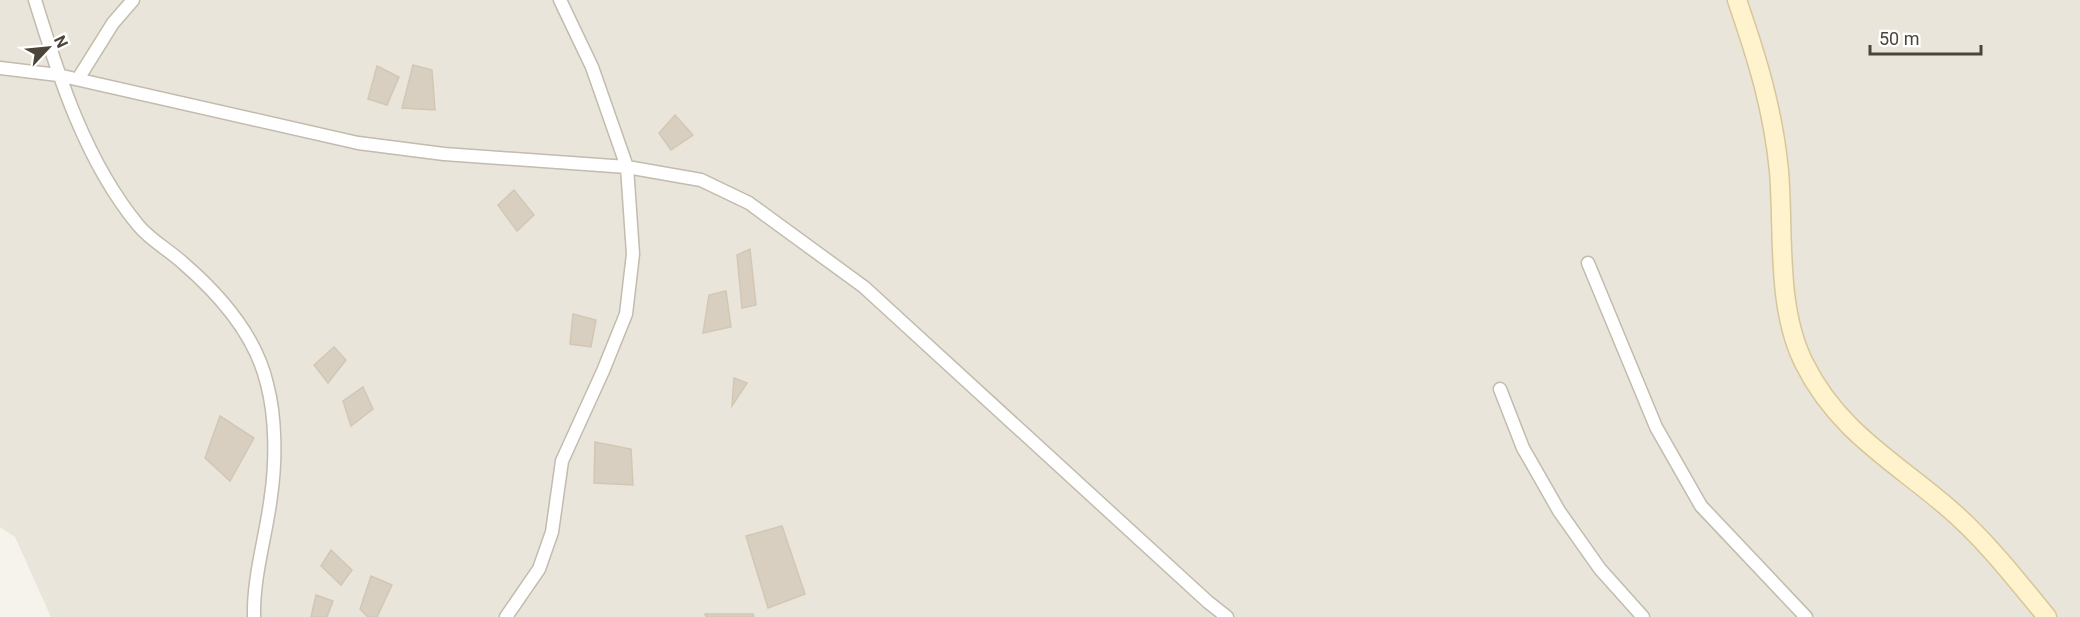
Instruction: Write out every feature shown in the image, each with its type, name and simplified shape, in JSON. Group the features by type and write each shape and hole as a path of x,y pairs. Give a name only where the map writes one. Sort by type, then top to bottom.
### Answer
{"street":[{"path":"35,0 58,75 103,176 139,227 184,263 227,307 257,352 267,384 274,428 272,494 254,592 254,617"},
{"path":"78,79 113,23 134,0"},
{"path":"506,617 539,569 552,532 562,461 626,314 633,254 627,167 592,67 560,0"},
{"path":"1737,0 1760,67 1772,121 1779,171 1784,279 1790,321 1803,361 1820,393 1848,426 1887,462 1947,507 1987,545 2047,617"},
{"path":"0,68 78,79 358,143 444,154 627,167 701,180 749,203 864,287 1227,617"},
{"path":"1588,263 1656,427 1701,506 1806,617"},
{"path":"1500,389 1523,448 1559,511 1600,569 1643,617"}],"shaded area":[{"path":"0,0 2080,0 2080,617 51,617 15,537 0,527"}],"building":[{"path":"413,65 432,70 435,110 402,108"},
{"path":"377,66 399,77 387,105 368,99"},
{"path":"675,115 693,135 671,150 659,133"},
{"path":"514,190 534,215 517,231 498,205"},
{"path":"750,249 756,305 742,308 737,255"},
{"path":"726,291 731,327 703,333 709,295"},
{"path":"573,314 596,320 591,347 570,344"},
{"path":"334,347 346,360 328,383 314,365"},
{"path":"734,378 747,383 732,406"},
{"path":"363,387 373,409 351,426 343,401"},
{"path":"220,416 254,438 230,481 205,458"},
{"path":"595,442 631,449 633,485 594,483"},
{"path":"782,526 805,594 768,608 746,536"},
{"path":"331,550 352,570 341,585 321,566"},
{"path":"371,576 392,585 377,617 368,617 360,609"},
{"path":"316,595 333,601 327,617 311,617"},
{"path":"705,614 753,614 754,617 706,617"}]}
